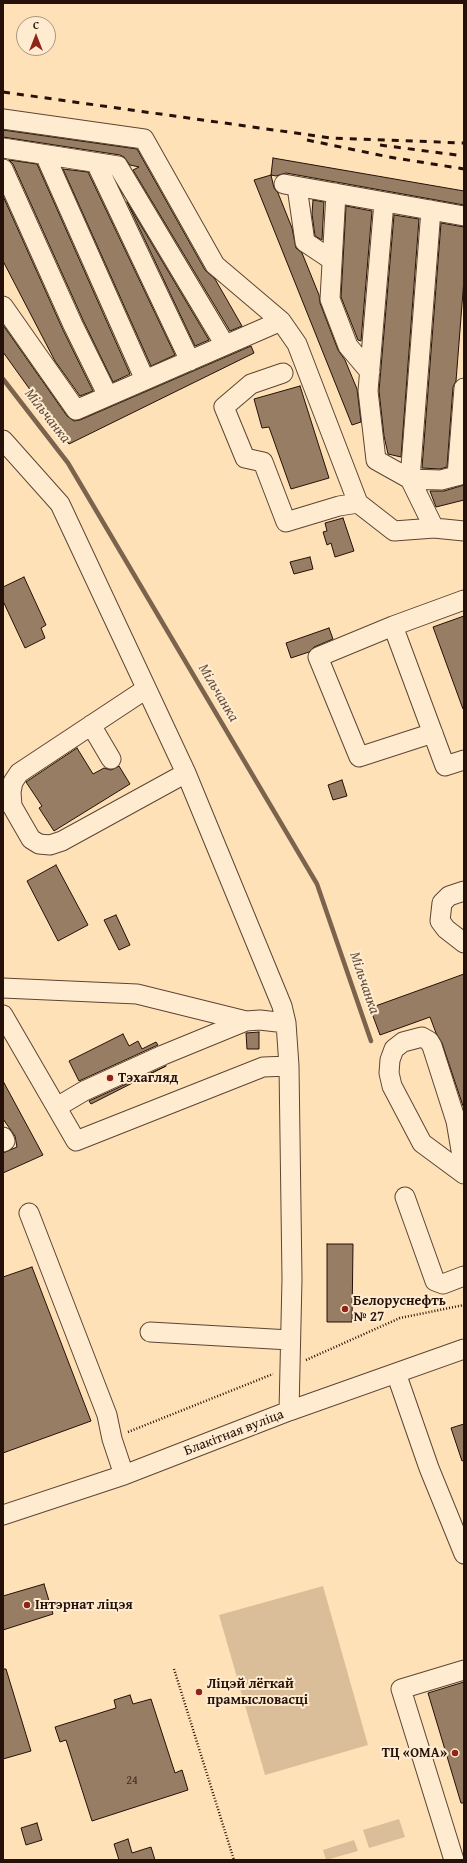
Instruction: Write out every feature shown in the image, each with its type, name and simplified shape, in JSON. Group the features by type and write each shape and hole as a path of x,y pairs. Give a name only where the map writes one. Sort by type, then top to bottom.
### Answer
{"street":[{"path":"3,119 144,139 215,265 281,321 297,344 358,503 394,531 434,528 464,531"},
{"path":"3,148 118,166 225,345"},
{"path":"45,155 146,380"},
{"path":"96,163 190,361"},
{"path":"3,169 73,325 108,396"},
{"path":"332,260 305,242 291,185 464,216"},
{"path":"336,194 330,299 348,346 370,372"},
{"path":"384,202 368,391 376,460 410,479 441,480 460,475 464,388"},
{"path":"431,210 410,479 434,528"},
{"path":"3,306 76,410 281,321"},
{"path":"283,373 251,384 224,406 245,458 263,462 286,522 339,506 358,503"},
{"path":"4,443 60,504 186,773 282,1006 286,1023 289,1066 292,1279 289,1411"},
{"path":"433,733 359,758 318,657 393,626 464,600"},
{"path":"393,626 445,766 464,760"},
{"path":"146,689 19,773 13,782 11,792 12,806 31,839 39,844 50,845 62,841 186,773"},
{"path":"91,725 111,759"},
{"path":"464,891 449,896 442,903 440,921 446,929 464,943"},
{"path":"3,988 137,994 246,1021 260,1020 286,1023"},
{"path":"3,1015 76,1141 263,1067 289,1066"},
{"path":"56,1107 84,1091 163,1055 246,1021"},
{"path":"464,1168 456,1121 432,1046 429,1041 422,1038 403,1042 394,1049 390,1060 389,1073 392,1086 422,1143 464,1174"},
{"path":"3,1137 5,1141 3,1142"},
{"path":"405,1197 436,1281 443,1284 464,1276"},
{"path":"29,1213 107,1415 112,1439 124,1475"},
{"path":"150,1332 290,1340"},
{"name":"Блакітная вуліца","path":"3,1515 124,1475 289,1411 464,1349"},
{"path":"396,1373 429,1468 464,1554"},
{"path":"454,1860 401,1688 464,1670"}],"path":[{"path":"174,1669 234,1860"}],"shaded area":[{"path":"323,1586 368,1745 265,1775 219,1615"},
{"path":"399,1819 405,1837 369,1848 363,1830"},
{"path":"354,1840 358,1851 326,1860 323,1850"}],"building":[{"path":"3,130 137,149 205,270 215,279 242,326 230,331 133,170 139,167 130,165 124,157 120,155 3,137"},
{"path":"273,158 464,191 464,205 286,173 276,176 271,175"},
{"path":"9,160 37,164 130,374 113,382 83,320 13,164"},
{"path":"63,169 88,172 175,355 151,366"},
{"path":"271,175 274,188 278,193 292,228 296,248 302,253 319,295 320,303 338,350 345,360 357,389 361,422 352,425 254,180"},
{"path":"3,196 63,330 93,391 80,396 55,361 3,261"},
{"path":"313,200 324,202 322,240 315,236 312,214"},
{"path":"127,202 209,340 195,346"},
{"path":"346,206 372,211 361,341 358,340 341,297"},
{"path":"394,215 419,219 401,457 388,454 384,436 379,391"},
{"path":"441,223 464,227 464,279 456,381 453,387 447,467 440,469 422,468"},
{"path":"3,325 67,416 74,421 80,420 251,346 254,353 69,444 3,352"},
{"path":"300,386 329,478 291,489 269,427 262,428 254,399"},
{"path":"464,485 464,500 436,507 430,491 444,491"},
{"path":"343,518 354,551 335,557 331,543 327,545 323,532 327,531 325,523"},
{"path":"310,557 313,569 294,574 290,562"},
{"path":"24,577 46,625 41,628 45,638 25,648 3,601 3,587"},
{"path":"464,616 464,709 463,709 433,627"},
{"path":"329,628 333,639 314,647 309,652 291,658 286,643"},
{"path":"77,748 93,774 104,768 111,770 119,766 130,784 54,831 39,808 42,806 26,782"},
{"path":"342,780 347,796 333,800 328,785"},
{"path":"56,865 88,925 58,941 27,881"},
{"path":"116,915 130,945 119,950 104,920"},
{"path":"464,974 463,1106 442,1043 436,1033 430,1017 380,1035 370,1008"},
{"path":"259,1032 259,1049 247,1049 246,1033"},
{"path":"123,1034 129,1046 138,1041 142,1049 156,1042 158,1045 79,1081 69,1061"},
{"path":"166,1066 91,1104 89,1101"},
{"path":"3,1081 43,1155 3,1173 3,1153 17,1147 15,1136 3,1119"},
{"path":"327,1244 353,1244 352,1322 327,1322"},
{"path":"32,1267 91,1421 3,1453 3,1277"},
{"path":"464,1424 464,1460 462,1461 451,1428"},
{"name":"Інтэрнат ліцэя","path":"44,1584 53,1614 3,1630 3,1596"},
{"path":"3,1669 6,1669 31,1751 3,1759"},
{"name":"ТЦ «ОМА»","path":"464,1682 464,1803 461,1803 428,1693"},
{"path":"130,1695 133,1704 151,1699 175,1773 182,1770 188,1790 92,1821 66,1740 60,1742 55,1727 116,1708 114,1700"},
{"path":"37,1823 42,1840 26,1845 21,1828"},
{"path":"128,1839 132,1853 151,1847 155,1860 119,1860 114,1844"}],"waterway":[{"name":"Мільчанка","path":"3,379 68,463 317,884 371,1041"}],"railway":[{"path":"3,92 331,138 464,143"},
{"path":"307,140 389,157 464,169"},
{"path":"380,145 464,156"}],"place":[{"name":"Тэхагляд","path":"110,1078"},
{"name":"Белоруснефть № 27","path":"345,1309"},
{"name":"Інтэрнат ліцэя","path":"27,1605"},
{"name":"Ліцэй лёгкай прамысловасці","path":"199,1692"},
{"name":"ТЦ «ОМА»","path":"455,1753"}]}
